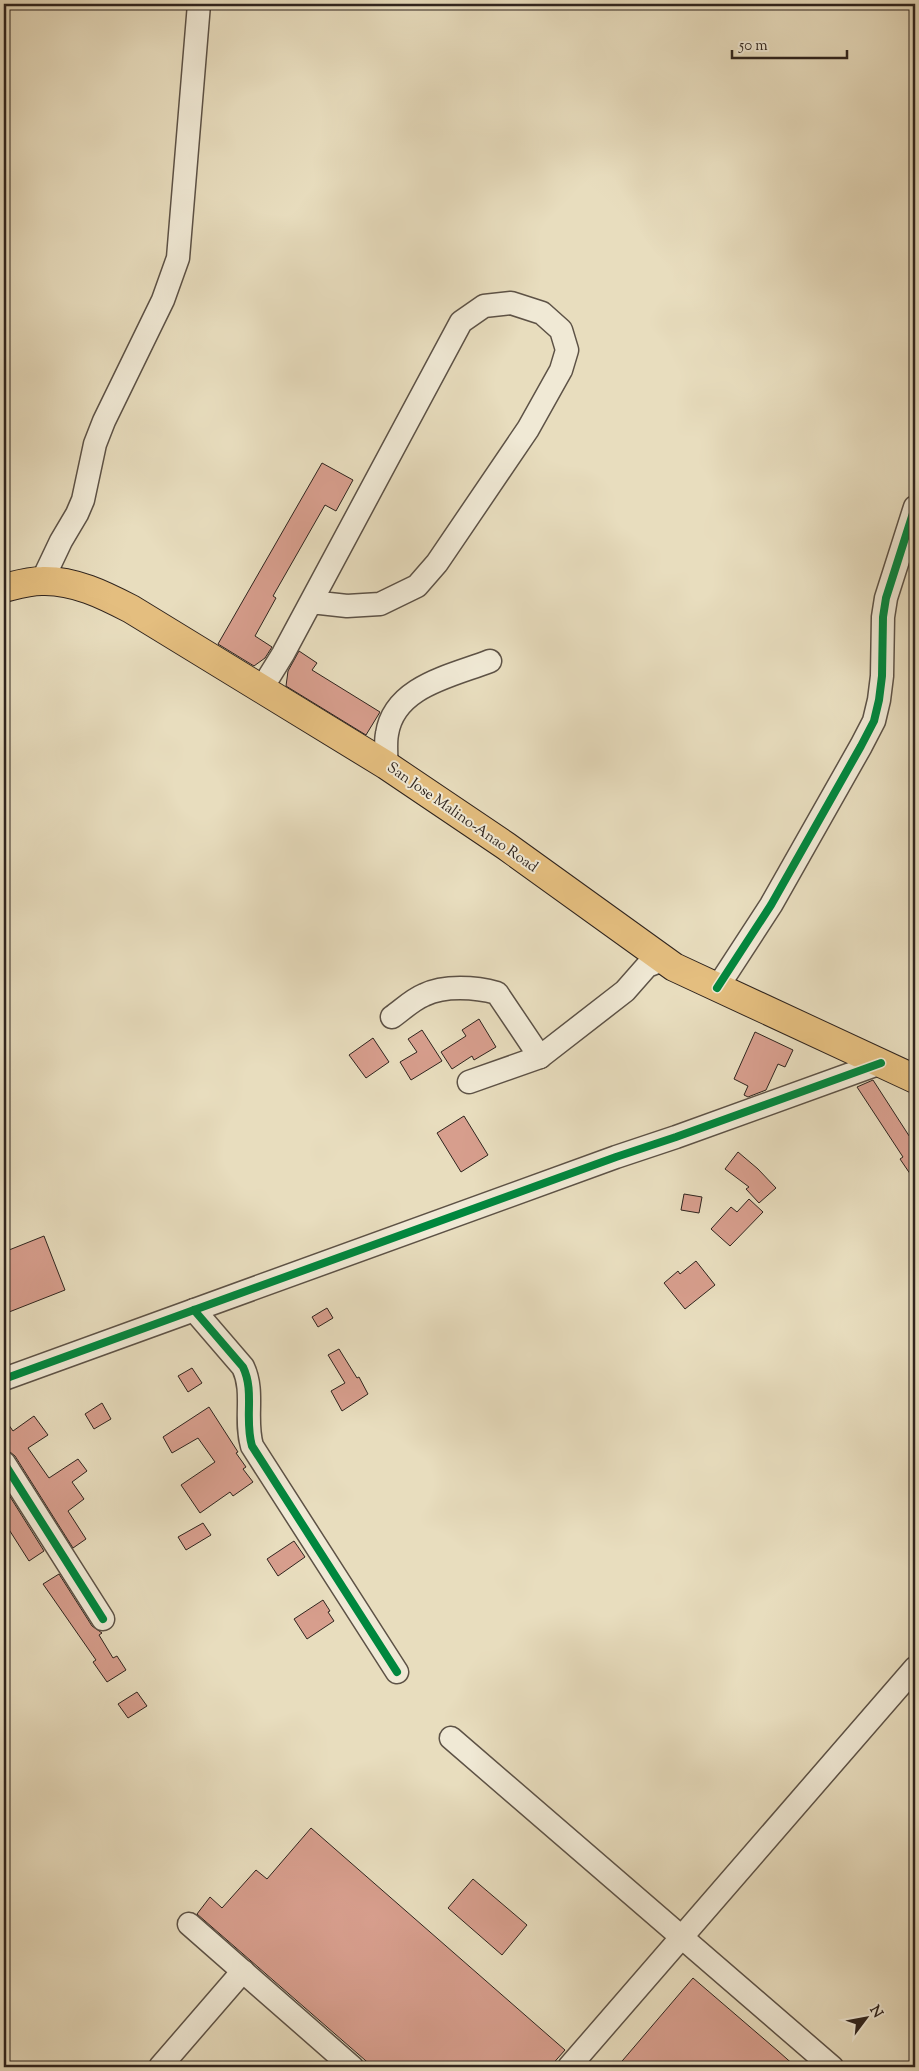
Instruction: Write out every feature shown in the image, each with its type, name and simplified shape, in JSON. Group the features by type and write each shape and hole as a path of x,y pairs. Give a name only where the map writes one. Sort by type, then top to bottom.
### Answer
{"main road":[{"name":"San Jose Malino-Anao Road","path":"4,588 42,581 63,582 107,596 173,632 386,765 506,846 674,967 915,1079"}],"street":[{"path":"42,581 83,500 95,444 104,421 163,300 178,258 199,4"},
{"path":"262,688 283,654 461,322 484,306 510,303 542,313 561,330 567,350 561,370 528,429 437,563 417,586 380,604 347,606 311,602"},
{"path":"717,988 771,905 862,746 874,720 882,676 883,617 886,598 915,507"},
{"path":"386,765 387,733 396,711 407,696 421,688 490,661"},
{"path":"469,1082 540,1057 625,991 647,966 665,959"},
{"path":"392,1017 422,995 433,991 447,989 486,990 497,993 540,1057"},
{"path":"4,1379 607,1160 881,1063"},
{"path":"194,1310 243,1367 248,1377 250,1389 248,1434 252,1446 397,1672"},
{"path":"4,1463 103,1619"},
{"path":"569,2067 915,1668"},
{"path":"451,1738 832,2067"},
{"path":"189,1924 352,2067"},
{"path":"160,2067 243,1971"}],"building":[{"path":"322,463 353,480 336,511 325,505 273,596 276,598 255,636 272,647 265,658 254,666 218,644"},
{"path":"299,651 317,663 312,670 380,712 366,735 286,686 288,671"},
{"path":"479,1019 496,1047 474,1060 472,1056 452,1069 441,1052 466,1036 462,1030"},
{"path":"422,1030 442,1061 411,1080 400,1062 417,1052 408,1039"},
{"path":"755,1032 793,1050 785,1067 778,1064 766,1090 748,1097 744,1095 748,1086 734,1079"},
{"path":"373,1038 389,1062 366,1078 349,1055"},
{"path":"873,1080 915,1145 915,1181 900,1159 903,1157 857,1087"},
{"path":"464,1116 488,1155 461,1172 437,1133"},
{"path":"738,1152 776,1188 759,1203 746,1189 749,1187 725,1169"},
{"path":"684,1194 702,1197 699,1213 681,1210"},
{"path":"749,1199 763,1212 730,1246 711,1229 731,1207 737,1212"},
{"path":"44,1236 65,1290 4,1314 4,1252"},
{"path":"696,1261 715,1285 685,1309 664,1283 678,1271 680,1274"},
{"path":"327,1308 333,1318 318,1327 312,1317"},
{"path":"339,1349 357,1378 359,1377 368,1394 342,1411 331,1391 345,1383 328,1355"},
{"path":"192,1368 202,1383 188,1392 178,1376"},
{"path":"102,1403 111,1419 94,1429 85,1414"},
{"path":"209,1407 238,1452 236,1453 246,1467 243,1469 253,1482 233,1496 230,1492 200,1513 181,1485 215,1462 198,1438 172,1453 163,1437"},
{"path":"34,1416 48,1435 28,1448 49,1478 78,1459 87,1471 72,1482 84,1499 68,1511 86,1539 73,1548 15,1456 4,1450 4,1418 13,1431"},
{"path":"4,1487 44,1551 29,1561 8,1528 4,1530"},
{"path":"203,1523 211,1535 186,1550 178,1537"},
{"path":"294,1541 305,1557 278,1576 267,1559"},
{"path":"59,1574 92,1626 102,1633 99,1635 113,1658 117,1656 126,1670 107,1682 93,1662 96,1660 43,1584"},
{"path":"323,1600 334,1621 307,1639 294,1619"},
{"path":"137,1692 147,1706 128,1718 118,1704"},
{"path":"311,1828 565,2050 550,2067 373,2067 197,1914 210,1897 222,1908 256,1870 267,1879"},
{"path":"473,1879 527,1925 502,1955 448,1908"},
{"path":"693,1978 778,2051 796,2067 617,2067"}],"cycle path":[{"path":"717,988 771,905 874,721 882,676 883,617 886,598 915,507"},
{"path":"4,1379 881,1063"},
{"path":"194,1310 243,1367 247,1376 249,1426 252,1446 397,1672"},
{"path":"4,1463 103,1619"}]}
